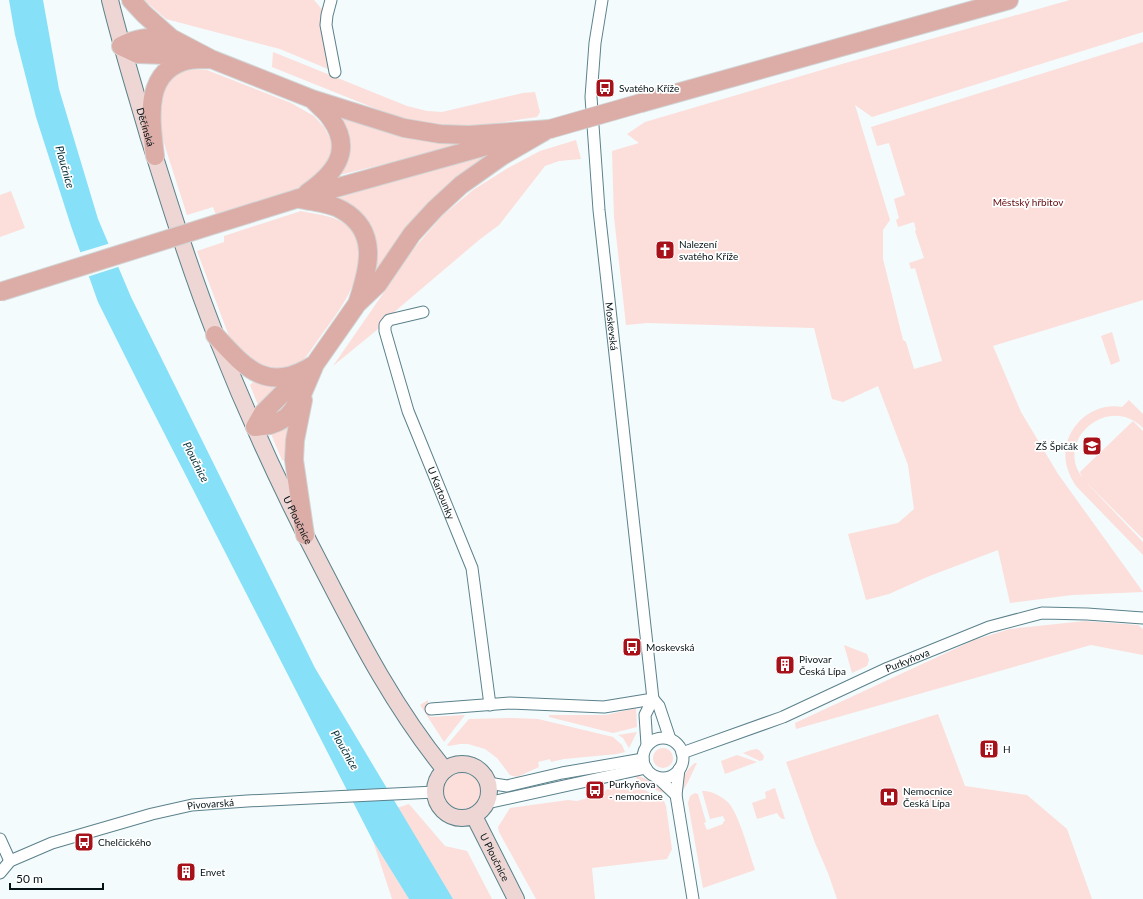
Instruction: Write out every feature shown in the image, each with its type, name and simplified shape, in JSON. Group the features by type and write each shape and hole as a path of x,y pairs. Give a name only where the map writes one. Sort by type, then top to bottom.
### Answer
{"main road":[{"name":"Děčínská","path":"110,0 121,46 185,252"},
{"path":"131,0 171,38 211,59 312,99 404,128 440,134 469,135 550,129"},
{"path":"0,292 296,199 1010,0"},
{"path":"121,46 132,40 140,38 171,38"},
{"path":"121,46 138,54 185,55 211,59"},
{"path":"155,156 151,124 152,100 160,79 166,72 176,65 190,60 211,59"},
{"path":"296,199 307,193 327,177 340,155 341,143 336,127 331,118 312,99"},
{"path":"255,428 263,413 309,368 357,304 378,284 412,234 435,209 456,190 502,156 550,129"},
{"path":"296,199 325,204 342,210 355,220 364,232 368,244 369,261 357,304"},
{"name":"U Ploučnice","path":"185,252 216,335 255,428 305,535 379,674 402,712 445,770"},
{"path":"216,335 238,360 262,376 281,378 291,376 309,368"},
{"path":"305,535 294,460 295,440 309,368"},
{"path":"255,428 270,425 287,417 297,405 305,389"},
{"path":"452,765 470,765 478,769 484,775 488,783 490,790 487,803 482,810 474,816 456,818 448,815 441,809 436,801 435,792 439,776 452,765"},
{"name":"U Ploučnice","path":"474,816 516,899"}],"street":[{"path":"331,0 326,25 335,72"},
{"name":"Moskevská","path":"602,0 595,43 591,98 607,285 653,699"},
{"name":"U Kartounky","path":"423,312 389,320 385,325 385,331 408,411 472,568 490,705"},
{"name":"Purkyňova","path":"682,753 783,717 888,668 989,627 1042,613 1087,614 1143,618"},
{"path":"431,709 510,703 604,707 653,699"},
{"path":"653,699 659,706 670,739 680,748 682,753 676,795 693,899"},
{"path":"653,699 645,715 647,745 643,754 644,763 649,772 663,778 679,769"},
{"path":"647,745 654,740 662,738 670,739"},
{"path":"488,783 507,786 562,773 644,763"},
{"path":"487,803 644,763"},
{"path":"657,776 676,795"},
{"name":"Pivovarská","path":"0,873 10,861 52,843 152,814 192,805 435,792"},
{"path":"0,839 10,861"}],"green space":[{"path":"144,0 314,0 327,15 335,72 280,49 166,19"},
{"name":"Městský hřbitov","path":"1070,0 1143,0 1143,32 872,117 855,105 890,220 883,230 883,259 903,340 906,342 914,369 942,361 915,268 911,269 909,263 924,258 915,231 914,222 898,227 896,220 899,218 894,199 905,195 889,143 877,146 871,127 1143,42 1143,300 993,346 1021,412 1058,474 1143,592 1072,595 1010,603 998,550 927,577 889,594 866,600 848,534 898,523 914,509 908,465 878,386 843,402 832,399 814,328 647,323 626,325 614,217 612,151 639,143 627,134 645,122 842,64"},
{"path":"273,52 407,106 427,111 442,112 523,93 535,92 540,112 537,117 469,127 433,125 415,121 389,114 272,67"},
{"path":"188,69 207,70 291,103 314,116 324,127 331,140 333,153 320,173 295,190 216,215 213,207 187,215 161,134 158,116 163,85 172,74"},
{"path":"334,111 489,139 335,176 347,158 350,140 347,130"},
{"path":"576,140 581,159 559,161 545,166 499,225 479,240 393,313 389,320 333,366 416,246 443,215 473,190 508,168 540,151"},
{"path":"514,145 457,180 369,286 375,261 334,199"},
{"path":"11,191 25,228 0,237 0,195"},
{"path":"301,211 335,218 341,221 351,230 358,243 360,257 357,272 345,300 337,314 306,357 295,366 273,372 243,355 229,336 197,251 224,242 224,236"},
{"path":"1112,332 1120,361 1111,365 1101,336"},
{"path":"253,382 275,388 262,405 258,405 250,385"},
{"path":"1129,400 1143,414 1143,428 1133,421 1143,431 1143,539 1083,479 1143,542 1143,555 1076,486 1068,470 1065,454 1067,442 1072,431 1088,414 1098,409 1110,406 1122,407","holes":["1115,416 1133,421 1080,472 1082,477 1075,463 1075,449 1080,436 1089,426 1101,418"]},
{"path":"287,428 289,429 286,461 282,460 271,434"},
{"path":"1085,621 1138,625 1143,629 1143,655 1091,645 796,729 795,723 974,640 1010,629"},
{"path":"844,645 867,654 869,660 867,666 852,673"},
{"path":"428,700 430,717 465,715 444,742 420,705"},
{"path":"636,708 637,727 613,733 549,717 549,715 606,715"},
{"name":"Nemocnice Česká Lípa","path":"938,714 965,786 1027,795 1067,829 1092,899 837,899 786,762"},
{"path":"469,719 538,719 613,737 622,745 625,752 564,759 551,762 550,759 538,762 539,767 517,777 510,775 497,758 485,749 468,744 447,745"},
{"path":"637,732 629,748 623,738 618,735"},
{"path":"659,748 667,748 673,754 673,762 667,768 659,768 653,762 653,754"},
{"path":"757,749 764,756 763,760 760,761 743,753 751,750"},
{"path":"737,755 757,762 725,774 721,761"},
{"path":"697,763 683,790 683,778 689,768"},
{"path":"466,773 475,778 479,784 479,798 475,804 466,809 458,809 449,804 445,798 444,787 449,778 455,774"},
{"path":"634,775 652,782 666,793 662,793 648,787"},
{"path":"627,782 631,782 664,801 672,849 667,859 592,868 595,899 536,899 499,832 498,827 510,808 568,800 577,801 602,794 606,790"},
{"path":"775,788 785,819 781,818 777,813 757,819 752,803 766,798 765,792"},
{"path":"702,791 718,795 729,803 742,829 755,870 703,888 688,803 690,796 695,793 698,794 706,822 704,823 707,830 723,824 725,821 723,816 710,819"},
{"path":"409,804 445,846 467,851 492,899 453,899 397,808"},
{"path":"373,841 409,899 392,899"}],"water":[{"name":"Ploučnice","path":"9,0 43,0 59,89 98,219 131,297 315,668 453,899 409,899 373,841 98,302 71,226 36,117 15,35"}],"pier":[{"path":"111,243 121,266 87,277 78,253"}],"place":[{"name":"Svatého Kříže","path":"605,88"},
{"name":"Nalezení svatého Kříže","path":"665,250"},
{"name":"ZŠ Špičák","path":"1092,446"},
{"name":"Moskevská","path":"632,647"},
{"name":"Pivovar Česká Lípa","path":"785,665"},
{"name":"H","path":"989,749"},
{"name":"Purkyňova - nemocnice","path":"595,790"},
{"name":"Nemocnice Česká Lípa","path":"889,797"},
{"name":"Chelčického","path":"84,842"},
{"name":"Envet","path":"186,872"}]}
